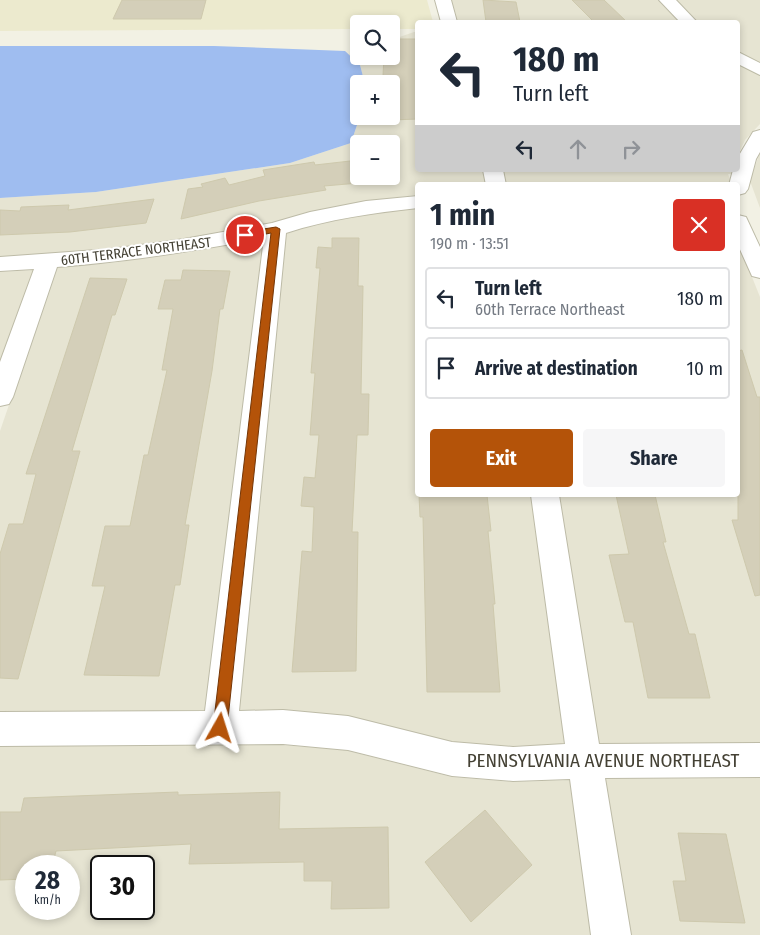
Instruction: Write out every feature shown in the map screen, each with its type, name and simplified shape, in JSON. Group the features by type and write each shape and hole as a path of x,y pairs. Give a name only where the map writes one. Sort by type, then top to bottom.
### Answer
{"street":[{"path":"443,0 448,20"},
{"path":"667,0 687,20"},
{"path":"740,58 760,70"},
{"path":"740,182 746,159 760,136"},
{"path":"740,186 760,225"},
{"name":"60TH TERRACE NORTHEAST","path":"0,264 111,256 184,246 276,229 310,218 347,211 415,202"},
{"path":"740,226 760,271"},
{"path":"220,728 276,229"},
{"path":"0,397 48,262"},
{"path":"545,497 611,935"},
{"name":"PENNSYLVANIA AVENUE NORTHEAST","path":"0,729 283,727 348,733 452,759 513,764 586,761 760,760"}],"shaded area":[{"path":"0,0 427,0 432,20 415,20 415,29 400,29 400,15 350,15 350,29 0,31"},
{"path":"450,0 660,0 679,20 455,20"},
{"path":"674,0 760,0 760,64 740,53 740,20 695,20"},
{"path":"415,32 415,172 484,172 486,182 415,182 415,195 364,201 308,212 275,223 112,249 0,257 0,198 96,192 290,163 350,143 350,185 400,185 400,135 354,135 357,125 400,125 400,75 363,75 360,65 400,65 400,37"},
{"path":"740,63 760,75 760,124 745,140 740,151"},
{"path":"760,152 760,208 750,181"},
{"path":"503,172 732,172 728,174 729,182 505,182"},
{"path":"415,208 415,497 533,497 568,744 512,746 454,742 350,716 285,711 236,711 285,234 313,225 368,214"},
{"path":"265,239 206,712 0,713 0,431 56,268 185,253"},
{"path":"740,247 760,297 760,743 599,743 558,497 740,497"},
{"path":"35,270 0,365 0,272"},
{"path":"281,745 345,750 452,777 514,782 573,780 593,935 0,935 0,746"},
{"path":"760,778 760,935 629,935 605,779"}],"water":[{"path":"0,46 214,46 345,51 350,56 350,65 360,65 363,75 350,75 350,125 357,125 354,135 350,135 350,143 290,163 96,192 0,198"}],"building":[{"path":"122,0 206,0 201,19 113,19"},
{"path":"483,0 516,2 520,20 486,20"},
{"path":"572,0 604,0 625,20 592,20"},
{"path":"400,39 415,39 415,119 400,120 400,75 383,75 384,65 400,65"},
{"path":"350,161 350,184 324,186 326,190 259,201 181,219 188,189 203,187 201,184 225,178 229,185 265,176 263,170 314,162 315,165"},
{"path":"154,199 146,223 70,232 0,235 0,210 20,211 21,207 69,205 68,210"},
{"path":"332,238 359,238 358,286 363,286 361,394 369,394 368,435 357,435 352,532 358,532 356,671 292,672 302,551 312,552 314,507 301,506 304,477 315,478 319,435 310,435 315,373 311,373 320,268 316,268 318,247 332,248"},
{"path":"183,270 230,271 223,309 220,309 212,371 185,525 189,525 180,585 175,585 159,676 84,675 105,586 92,586 105,526 130,526 144,455 148,455 167,370 162,370 173,309 158,309 165,280 181,280"},
{"path":"90,278 127,279 115,315 112,315 72,451 80,451 18,679 0,678 0,554 9,524 23,524 36,474 26,474"},
{"path":"740,350 742,350 757,397 760,397 760,595 755,596 732,520 738,520 738,497 740,497"},
{"path":"419,497 487,497 491,531 488,531 495,604 493,604 500,692 427,692 423,517 420,517"},
{"path":"616,497 655,497 666,542 663,542 689,634 695,634 710,698 648,698 633,622 625,622 609,555 629,554"},
{"path":"178,792 178,795 280,792 279,829 388,827 389,908 331,909 332,881 304,881 304,862 189,864 191,844 56,851 55,855 15,855 15,879 0,880 0,812 21,812 24,798"},
{"path":"485,810 532,865 471,922 425,862"},
{"path":"678,833 726,834 745,923 680,921 673,881 686,881"}],"route":[{"path":"220,728 276,229 245,235"}]}
